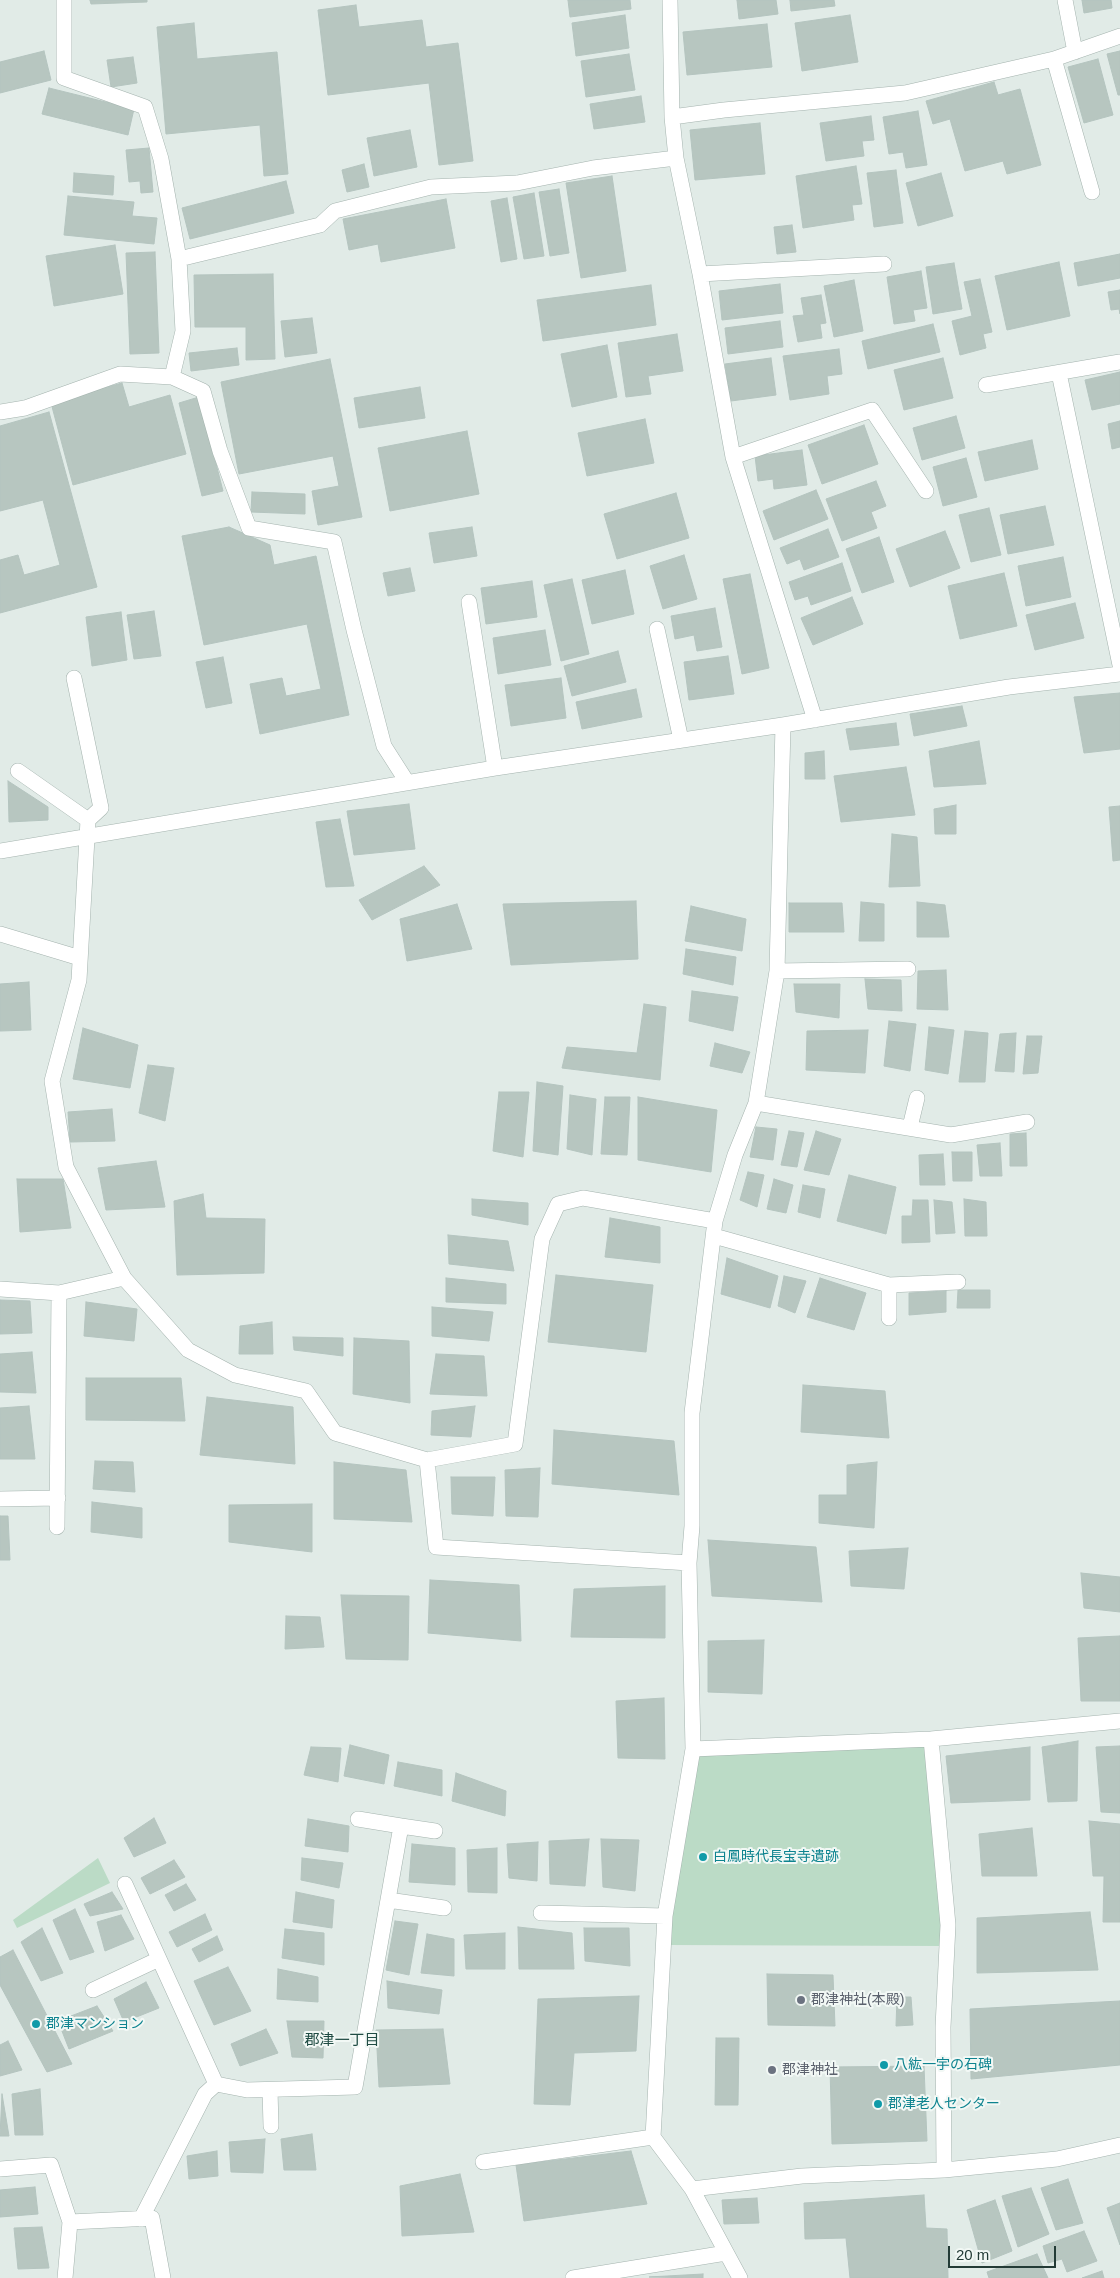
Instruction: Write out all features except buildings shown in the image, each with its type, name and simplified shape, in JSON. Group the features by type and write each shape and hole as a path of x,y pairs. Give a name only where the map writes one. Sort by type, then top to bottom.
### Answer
{"street":[{"path":"64,0 64,78 146,107 161,159 179,259 183,331 172,377"},
{"path":"670,0 672,117 676,158 700,274 733,457 815,720"},
{"path":"1065,0 1075,52"},
{"path":"672,117 724,110 905,93 1054,59 1120,36"},
{"path":"1054,59 1092,192"},
{"path":"179,259 320,225 335,211 431,188 517,183 593,168 676,158"},
{"path":"700,274 884,264"},
{"path":"986,385 1120,362"},
{"path":"1059,373 1120,665"},
{"path":"0,412 25,408 120,374 172,377 203,391 220,451 249,528 334,542 354,630 384,746 407,782"},
{"path":"733,457 872,410 926,491"},
{"path":"469,602 496,768"},
{"path":"657,629 681,740"},
{"path":"0,852 88,828 783,725 1009,687 1120,674"},
{"path":"74,678 101,808 88,828 79,980 52,1081 66,1167 124,1278 188,1350 235,1375 306,1391 335,1433 427,1460 515,1444 542,1239 558,1204 583,1198 715,1229 888,1285 958,1282"},
{"path":"740,2278 692,2189 653,2137 664,1916 693,1749 689,1563 692,1526 692,1413 715,1229 735,1155 756,1103 777,971 783,725"},
{"path":"18,771 88,828"},
{"path":"0,934 80,958"},
{"path":"777,971 908,969"},
{"path":"910,1127 917,1098"},
{"path":"756,1103 951,1135 1027,1122"},
{"path":"0,1289 59,1293 124,1278"},
{"path":"888,1285 888,1318"},
{"path":"58,1527 59,1293"},
{"path":"427,1460 436,1547 689,1563"},
{"path":"0,1498 58,1498"},
{"path":"693,1749 930,1739 1120,1722"},
{"path":"930,1739 948,1926 943,2027 944,2170"},
{"path":"358,1819 435,1831"},
{"path":"216,2084 247,2090 355,2087 401,1826"},
{"path":"125,1884 216,2084"},
{"path":"388,1900 444,1908"},
{"path":"542,1913 664,1916"},
{"path":"93,1990 159,1959"},
{"path":"140,2218 205,2094 216,2084"},
{"path":"270,2090 270,2126"},
{"path":"483,2162 653,2137"},
{"path":"692,2189 802,2176 944,2170 1057,2159 1120,2145"},
{"path":"0,2169 50,2165 70,2222 65,2278"},
{"path":"70,2222 152,2218 163,2278"},
{"path":"573,2278 726,2253"}],"green space":[{"path":"931,1739 944,1946 669,1945 693,1749"},
{"path":"98,1858 110,1883 17,1928 13,1920"}],"place":[{"name":"白鳳時代長宝寺遺跡","path":"703,1857"},
{"name":"郡津神社(本殿)","path":"801,2000"},
{"name":"郡津マンション","path":"36,2024"},
{"name":"八紘一宇の石碑","path":"884,2065"},
{"name":"郡津神社","path":"772,2070"},
{"name":"郡津老人センター","path":"878,2104"}],"district":[{"name":"郡津一丁目","path":"342,2041"}]}
